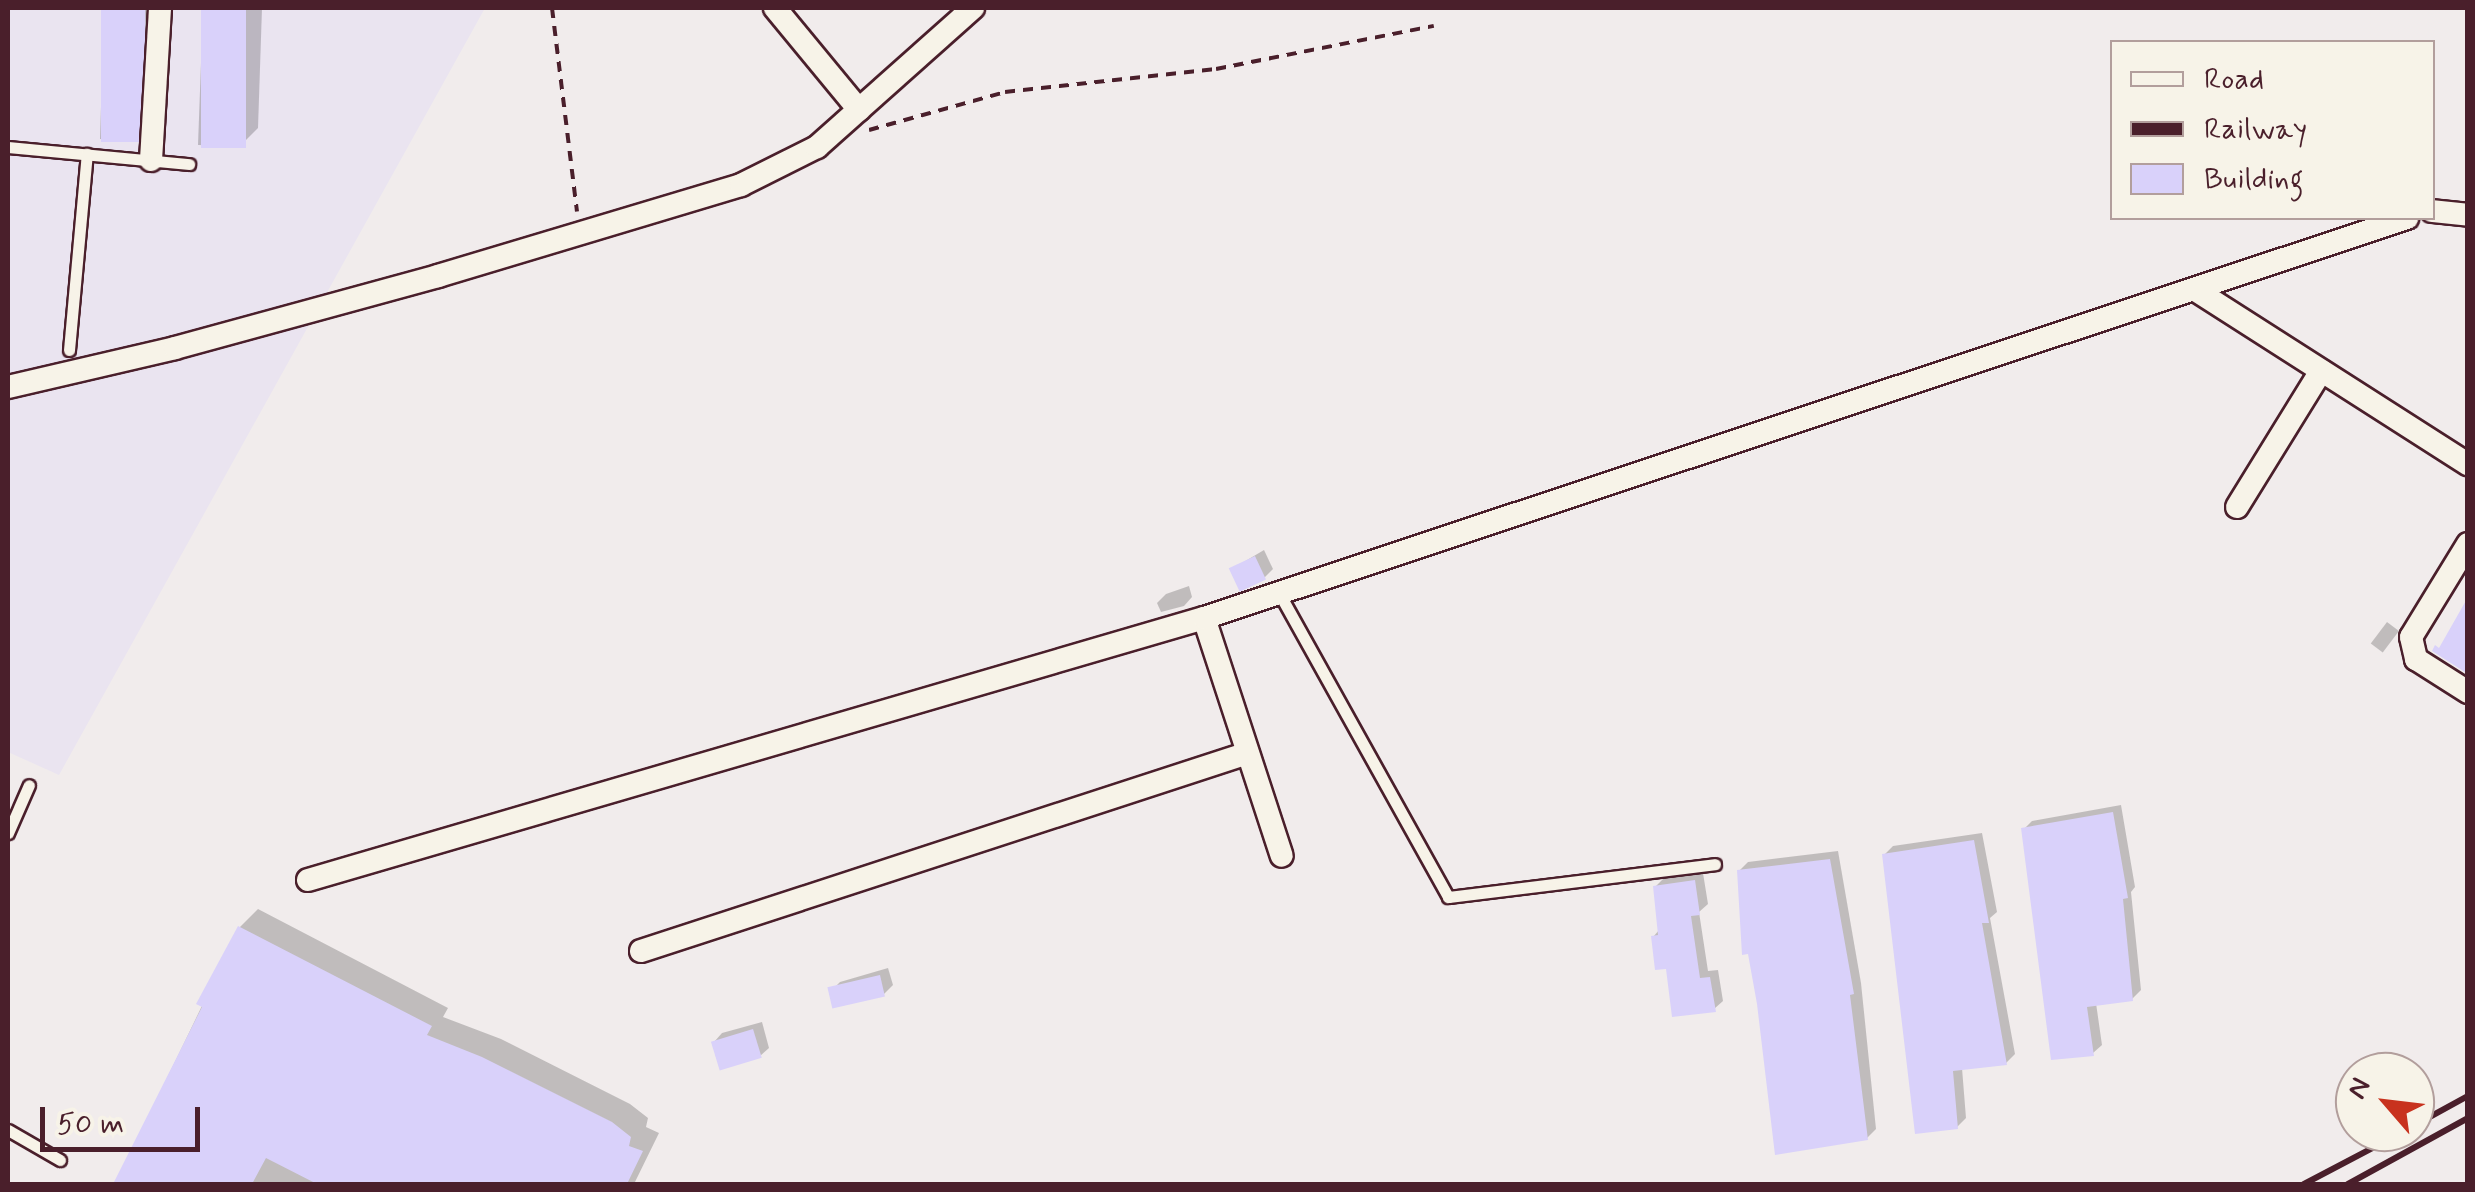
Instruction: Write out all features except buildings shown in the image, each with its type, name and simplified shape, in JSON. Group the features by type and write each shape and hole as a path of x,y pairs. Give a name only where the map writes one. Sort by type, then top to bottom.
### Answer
{"street":[{"path":"150,160 160,8"},
{"path":"775,8 862,121"},
{"path":"8,387 175,348 580,236 741,185 862,121 957,13"},
{"path":"2435,210 2468,215"},
{"path":"308,880 1204,618 2401,220"},
{"path":"2197,291 2468,464"},
{"path":"2237,507 2321,372"},
{"path":"2468,544 2411,637 2416,659 2468,692"},
{"path":"1204,618 1282,856"},
{"path":"641,951 1248,754"}],"lane":[{"path":"8,147 190,164"},
{"path":"69,350 87,154"},
{"path":"1279,593 1448,896 1715,864"},
{"path":"8,832 29,786"},
{"path":"8,1130 60,1160"}],"path":[{"path":"552,8 580,236"},
{"path":"862,121 1005,92 1216,68 1434,26"}],"shaded area":[{"path":"8,8 485,8 59,775 8,752"}],"railway":[{"path":"2435,1114 2468,1096"},
{"path":"2348,1184 2468,1118"},
{"path":"2304,1184 2365,1152"}]}
